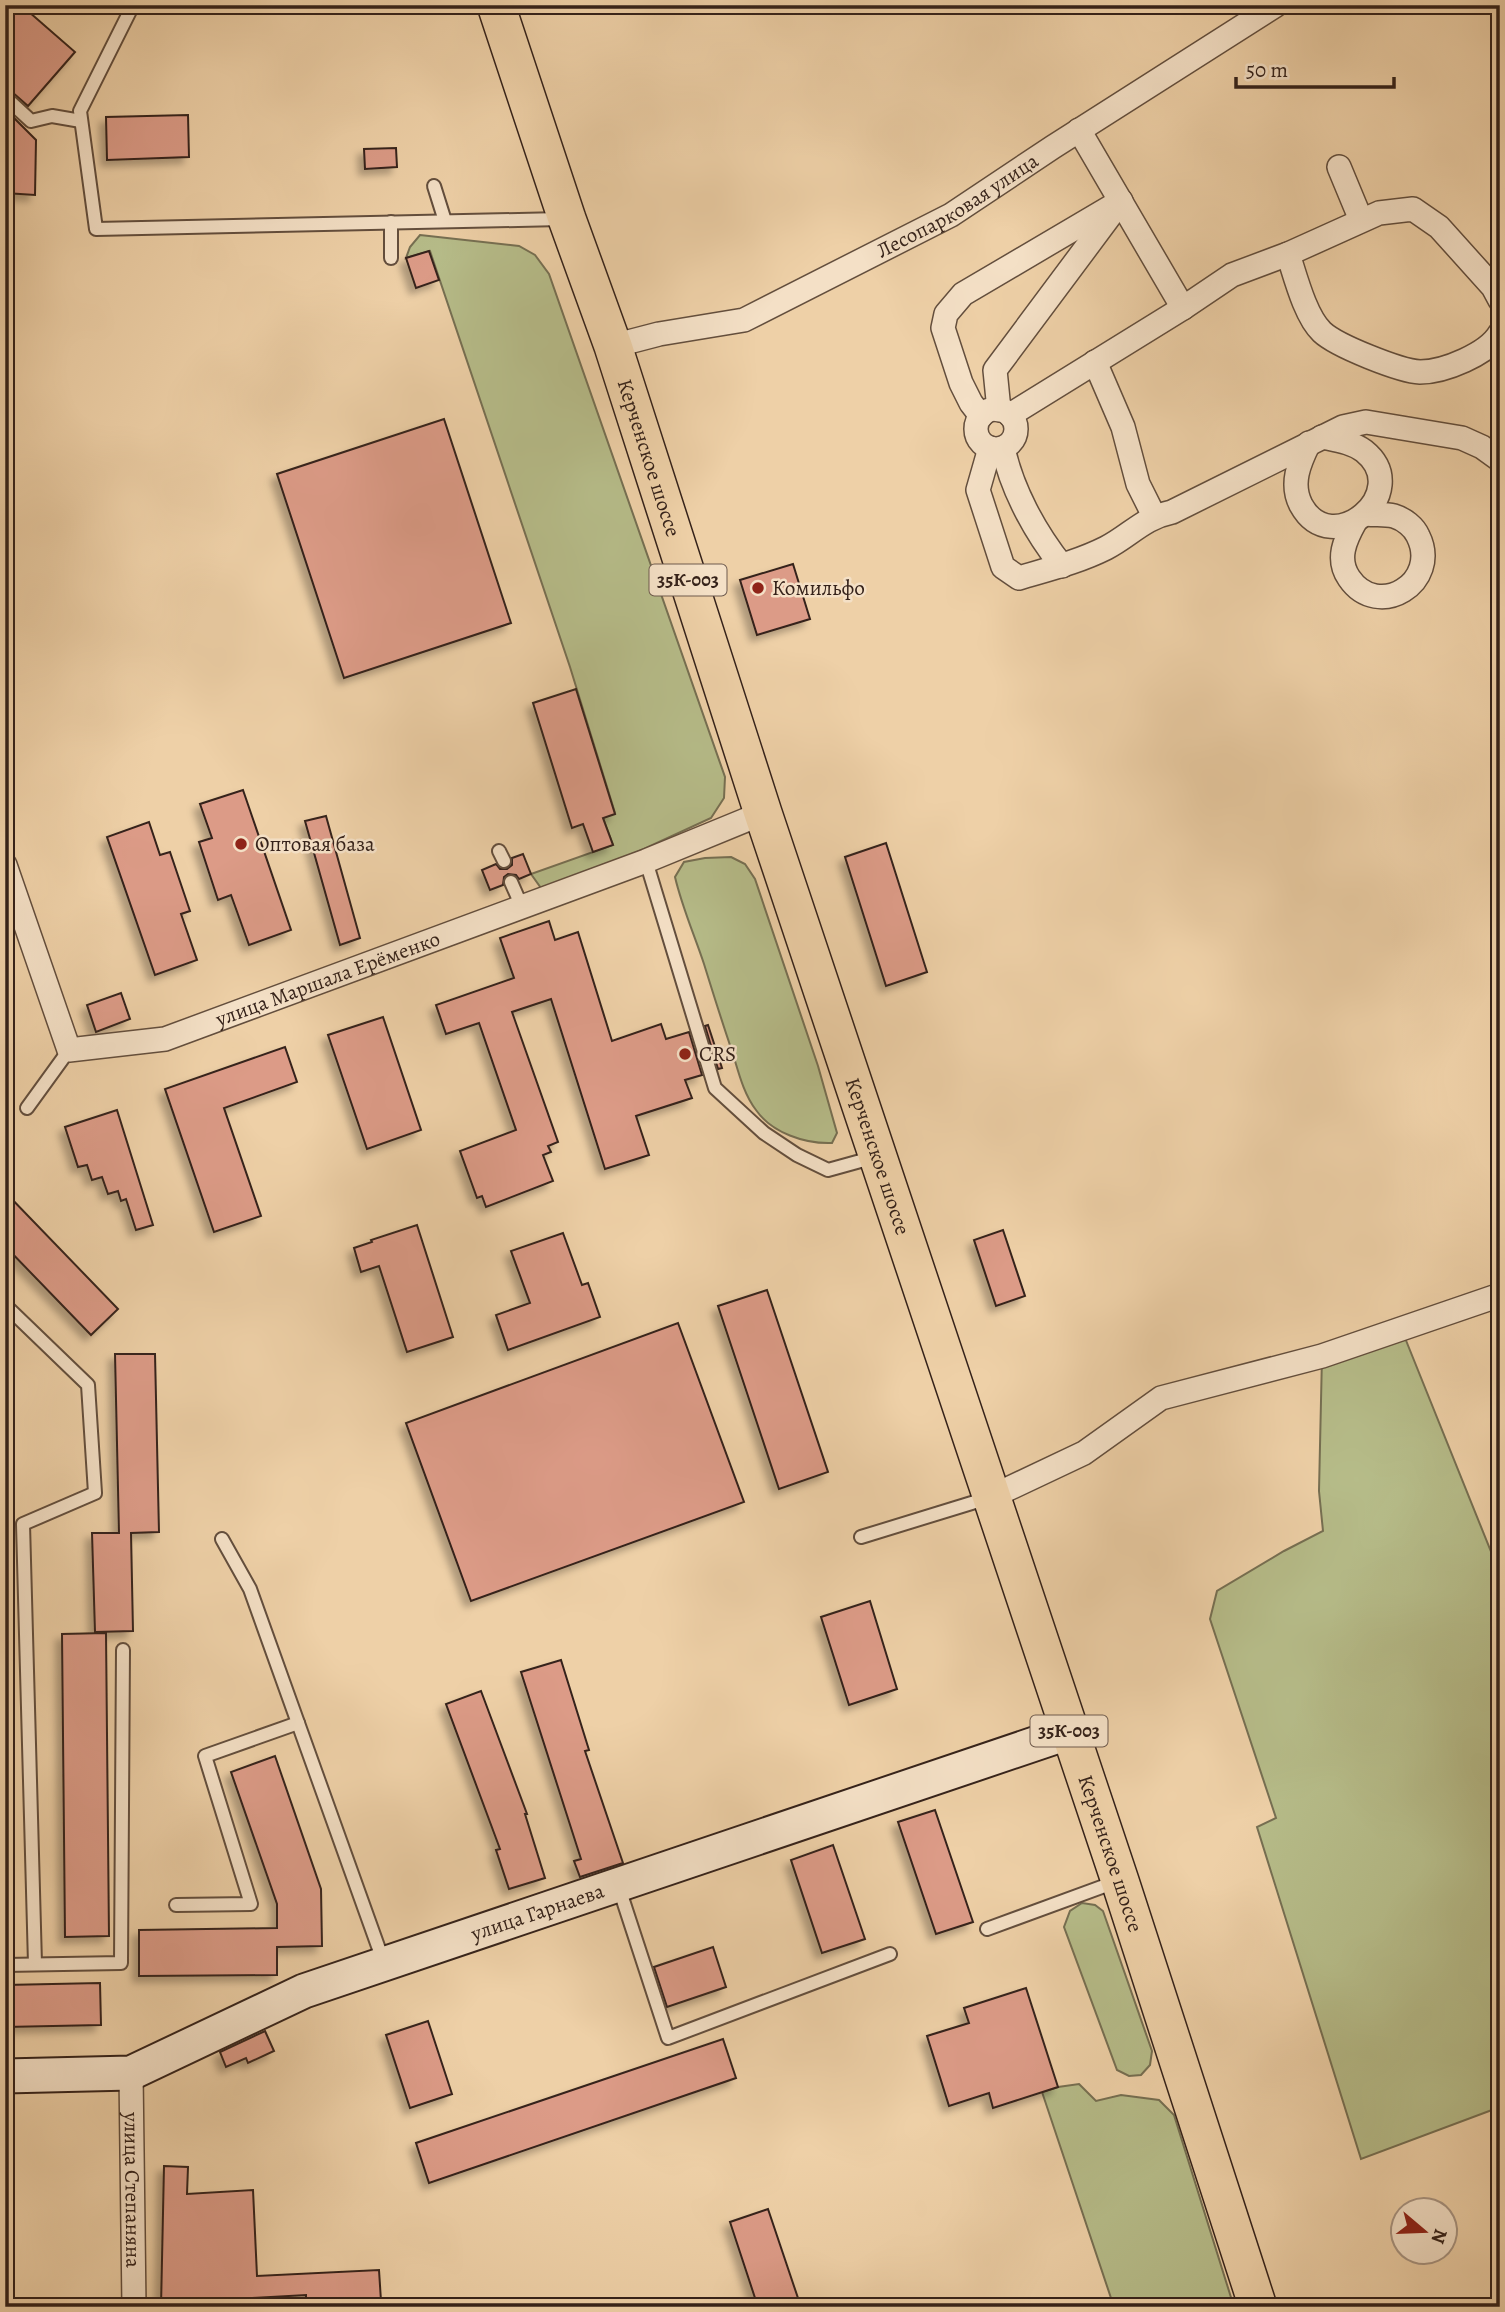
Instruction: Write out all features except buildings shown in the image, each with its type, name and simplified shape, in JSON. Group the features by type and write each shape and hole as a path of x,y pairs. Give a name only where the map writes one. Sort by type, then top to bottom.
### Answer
{"main road":[{"name":"Керченское шоссе","path":"496,5 567,219 613,346 763,813 1120,1881 1258,2307"}],"street":[{"name":"Лесопарковая улица","path":"613,346 659,334 744,320 951,215 1276,5"},
{"path":"1079,130 1183,308"},
{"path":"1339,167 1361,220"},
{"path":"1121,201 963,293 946,314 943,328 961,383 971,403 997,414 1016,427 1013,440 997,448 978,490 1003,567 1018,578 1077,562 1110,546 1154,516 1172,512 1343,427 1366,422 1462,438 1482,447 1500,460"},
{"path":"997,414 995,370 1121,201"},
{"path":"997,448 984,445 976,428 1095,362 1232,275 1288,254 1379,212 1413,209 1439,227 1493,287 1500,300"},
{"path":"1288,254 1302,298 1321,331 1345,346 1393,366 1420,372 1450,366 1478,354 1497,339 1500,333"},
{"path":"1095,362 1123,427 1138,484 1154,516"},
{"path":"1316,440 1352,444 1364,451 1373,461 1378,474 1379,489 1375,502 1361,518 1341,526 1327,525 1314,519 1303,509 1295,484 1302,458 1316,440"},
{"path":"997,448 1046,546 1062,566"},
{"name":"улица Маршала Ерёменко","path":"69,1050 165,1039 646,861 763,813"},
{"path":"5,865 69,1050"},
{"path":"991,1497 1084,1453 1161,1398 1322,1356 1500,1295"},
{"name":"улица Гарнаева","path":"5,2076 131,2073 304,1991 1070,1732"},
{"name":"улица Степаняна","path":"131,2073 134,2307"}],"lane":[{"path":"133,5 80,111 96,229 567,219"},
{"path":"5,97 31,121 51,116 81,121"},
{"path":"433,186 445,221"},
{"path":"391,222 391,258"},
{"path":"646,861 715,1088 764,1133 797,1155 828,1170 877,1156"},
{"path":"511,882 522,907"},
{"path":"27,1108 69,1050"},
{"path":"5,1304 88,1385 95,1493 23,1524 35,1964"},
{"path":"861,1537 991,1497"},
{"path":"222,1539 250,1589 384,1964"},
{"path":"5,1965 121,1963 123,1650"},
{"path":"176,1905 251,1904 205,1756 298,1723"},
{"path":"987,1929 1120,1881"},
{"path":"618,1885 668,2038 890,1954"}],"green space":[{"path":"420,235 519,246 535,255 549,274 725,777 724,798 711,818 620,860 541,888 531,874 613,845 603,818 615,813 570,667 430,251 406,258 410,247"},
{"path":"731,857 745,864 755,879 818,1066 837,1133 832,1143 800,1139 771,1125 751,1103 741,1081 675,877 684,862"},
{"path":"1401,1328 1500,1574 1500,2107 1361,2159 1257,1827 1276,1818 1210,1619 1217,1591 1323,1531 1319,1491 1322,1356"},
{"path":"1082,1903 1095,1905 1103,1911 1152,2051 1150,2065 1141,2075 1129,2076 1117,2070 1064,1927 1070,1911"},
{"path":"1079,2084 1096,2101 1121,2095 1159,2100 1174,2115 1234,2307 1114,2307 1042,2092"}],"place":[{"name":"Комильфо","path":"758,588"},
{"name":"Оптовая база","path":"241,844"},
{"name":"CRS","path":"685,1054"}]}
